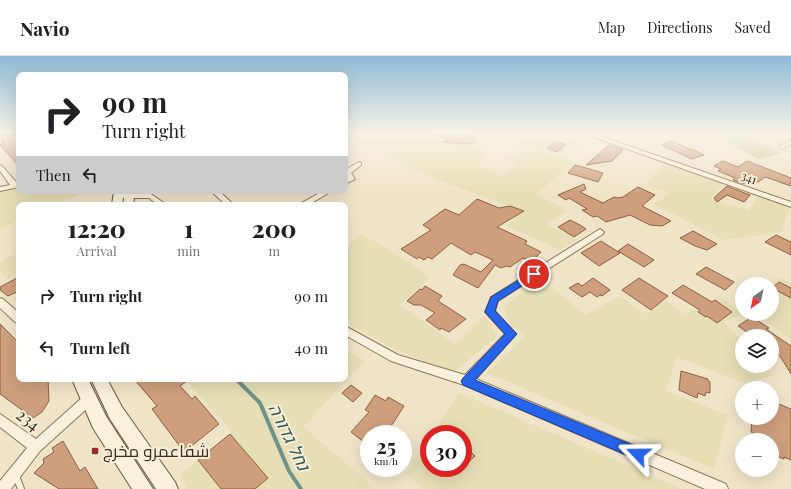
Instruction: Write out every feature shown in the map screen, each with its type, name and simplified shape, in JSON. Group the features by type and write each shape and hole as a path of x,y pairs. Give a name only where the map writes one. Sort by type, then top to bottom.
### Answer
{"main road":[{"path":"81,382 88,400 105,430 144,489"},
{"path":"100,382 116,414 168,489"}],"street":[{"name":"341","path":"644,153 791,205"},
{"path":"348,171 359,164"},
{"path":"0,167 16,184"},
{"path":"0,189 16,185"},
{"path":"218,194 227,202"},
{"path":"308,202 322,194"},
{"path":"118,197 151,196 159,202"},
{"path":"467,381 512,334 490,312 494,299 600,232"},
{"path":"0,302 16,316"},
{"path":"348,332 395,358 467,381 720,489"},
{"path":"2,489 36,447 88,400"},
{"name":"234","path":"0,420 36,447"}],"lane":[{"path":"15,472 22,489"}],"shaded area":[{"path":"382,153 482,153 480,167 502,176 520,166 507,160 518,153 548,153 574,162 536,194 567,211 547,224 577,240 560,250 506,226 522,210 446,183"},
{"path":"664,163 723,183 711,199 749,211 758,195 790,207 781,232 724,240 654,204 671,193 646,185"},
{"path":"16,189 16,194 82,194 60,202 16,202 16,221 0,229 0,193"},
{"path":"362,234 418,268 429,278 400,305 455,344 484,315 498,336 452,373 394,349 348,324 348,244"},
{"path":"16,254 16,274 7,279 0,270 0,262"},
{"path":"541,278 585,315 620,296 646,314 665,300 686,314 719,295 735,308 735,317 724,322 735,333 735,373 771,373 773,375 754,381 737,381 677,357 666,391 728,415 714,469 487,373 526,336 509,323 504,306"},
{"path":"781,278 791,283 791,340 779,329 767,321 779,321 779,280"},
{"path":"348,351 365,361 348,379"},
{"path":"188,382 345,382 303,427 360,475 360,477 362,477 374,487 373,489 187,489 180,475 232,432"},
{"path":"459,393 682,489 423,489 409,477 412,477 412,465 420,453 420,477 472,477 472,425 438,425"}],"green space":[{"path":"747,153 780,153 759,159"}],"building":[{"path":"7,153 16,153 16,163"},
{"path":"600,153 620,153 612,161 586,165"},
{"path":"679,153 700,153 704,155 691,159"},
{"path":"723,161 738,167 747,161 791,178 791,186 765,177 758,182 750,179 743,184 733,180 735,178 718,171 721,169 714,166"},
{"path":"575,165 603,173 598,182 568,173"},
{"path":"584,184 586,189 580,192 603,203 614,197 623,197 638,187 655,195 642,206 671,221 662,226 650,225 630,215 606,222 597,216 593,217 582,210 587,209 569,198 566,200 558,195"},
{"path":"727,186 750,195 744,202 727,195 717,202 714,198"},
{"path":"477,199 499,208 510,206 524,211 497,227 527,241 525,244 541,252 531,262 523,258 510,267 506,266 501,268 495,265 478,288 453,275 460,265 464,264 481,272 493,260 475,252 471,255 451,243 432,259 428,257 424,260 419,257 417,259 401,249 431,230 423,225 445,209 459,215"},
{"path":"570,220 586,229 574,237 558,227"},
{"path":"693,231 717,244 707,250 695,246 680,238"},
{"path":"776,235 791,242 791,255 765,242"},
{"path":"601,241 620,253 599,266 581,253"},
{"path":"628,244 654,260 644,267 618,251"},
{"path":"706,267 734,282 725,290 696,274"},
{"path":"593,278 610,290 602,296 600,295 597,297 590,292 582,297 569,288 578,283 582,286"},
{"path":"639,278 668,296 651,310 622,290"},
{"path":"16,279 16,292 8,296 0,290 0,287"},
{"path":"779,282 791,288 791,298 779,292"},
{"path":"683,285 712,302 715,300 732,312 717,323 707,316 706,317 698,312 700,310 672,293"},
{"path":"425,286 442,296 438,301 466,319 449,332 441,328 440,330 426,320 435,313 421,305 414,305 407,301"},
{"path":"746,321 758,321 769,328 742,329 738,326"},
{"path":"0,324 16,340 16,382 48,382 49,401 42,412 33,418 0,394"},
{"path":"779,338 791,346 791,374 780,356"},
{"path":"681,371 708,379 710,382 710,393 706,392 705,396 698,393 697,398 679,390"},
{"path":"137,382 186,382 180,386 192,399 195,396 219,424 184,452 152,409 157,406"},
{"path":"351,385 362,393 353,402 342,393"},
{"path":"375,395 386,401 388,397 404,406 392,425 360,425 360,439 351,432 369,412 365,410"},
{"path":"779,404 791,409 791,460 779,457 779,433 751,432 752,425 779,425"},
{"path":"230,434 268,478 255,489 221,489 198,460"},
{"path":"63,441 80,471 85,467 98,489 59,489 34,473 44,463 43,459 54,452 52,448"}],"waterway":[{"name":"נחל גדורה","path":"239,382 260,403 289,471 301,489"}],"place":[{"name":"شفاعمرو مخرج","path":"95,451"}],"route":[{"path":"534,274 494,299 490,312 512,334 467,381 638,454"}]}
